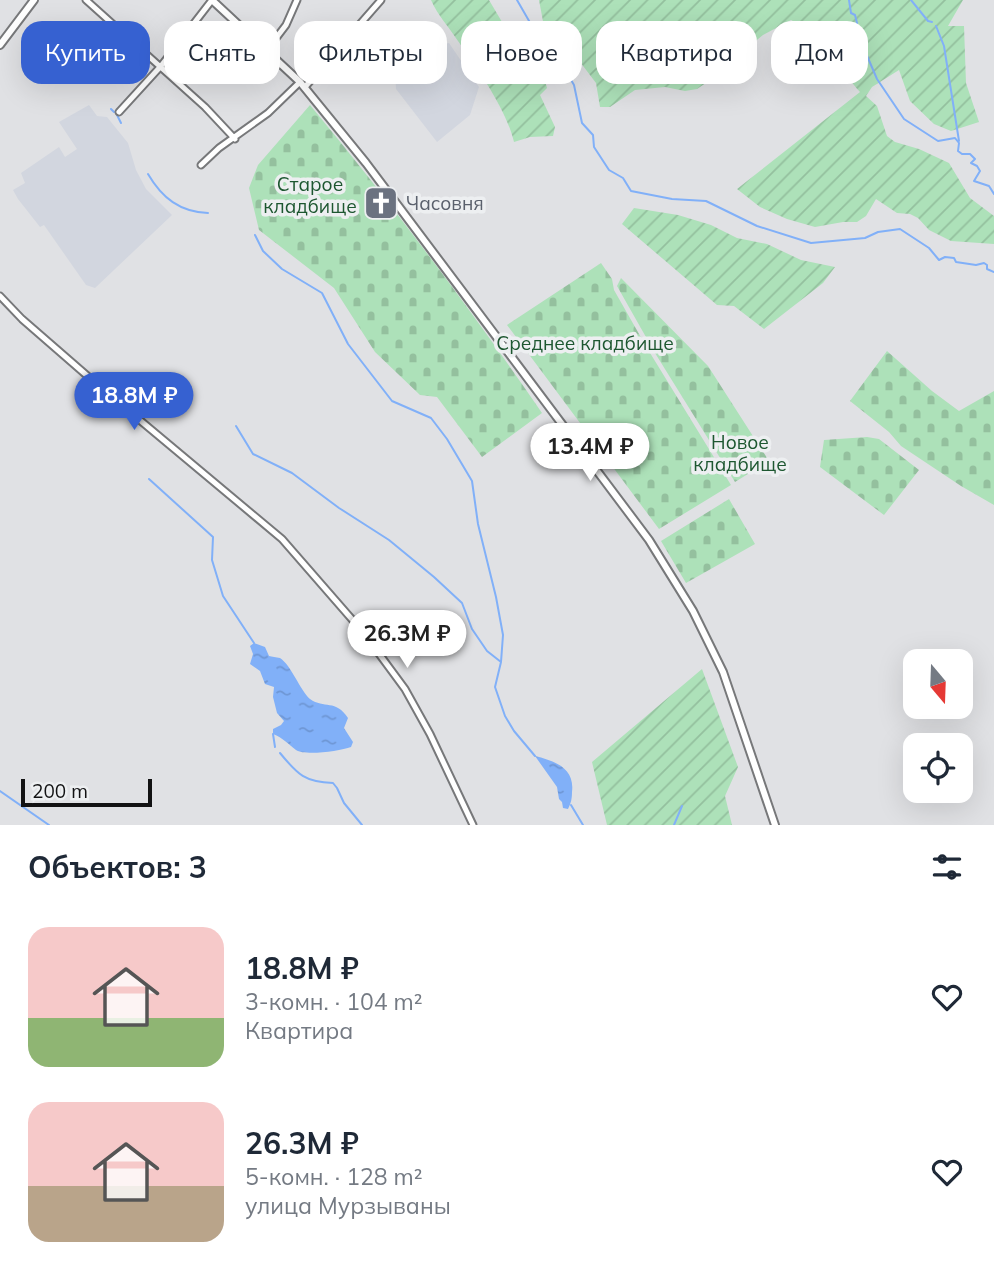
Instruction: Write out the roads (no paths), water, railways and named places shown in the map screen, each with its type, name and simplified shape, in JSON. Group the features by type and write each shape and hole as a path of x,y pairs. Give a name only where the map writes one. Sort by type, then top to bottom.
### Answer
{"street":[{"path":"0,45 34,0"},
{"path":"86,0 205,107 234,139"},
{"path":"280,34 297,0"},
{"path":"201,165 302,85 381,0"},
{"path":"119,112 214,1 236,21"},
{"path":"280,63 302,85 366,163 668,568 723,672 775,825"},
{"path":"0,296 22,319 282,539 363,632 405,689 430,734 473,825"}],"water":[{"path":"254,643 265,647 269,656 284,661 310,699 334,706 343,712 348,718 344,728 353,742 351,747 323,752 300,752 273,734 273,729 284,721 277,713 273,697 274,687 265,684 260,671 250,664 253,654 250,646"},
{"path":"535,756 550,760 567,771 572,784 572,799 568,809 563,808 557,787"}],"waterway":[{"path":"517,0 536,33 560,61 574,85 582,123 593,135 594,147 609,170 623,178 631,191 672,199 706,201 757,226 811,243 865,238 878,232 900,229 929,248 939,260 945,257 954,258 956,262 976,265 984,263 987,269 994,272"},
{"path":"849,0 851,13 855,15 857,23 855,29 877,79 904,119 938,141 955,138 959,143 958,151 970,154 975,159 971,163 980,171 974,181 989,186 994,194"},
{"path":"911,0 928,21 932,22"},
{"path":"936,26 944,46 959,141"},
{"path":"111,109 114,112"},
{"path":"117,115 121,123"},
{"path":"148,174 159,190 180,207 208,213"},
{"path":"255,235 263,251 282,269 322,293 348,344 392,401 431,418 472,481 478,524 503,635 501,662 495,687 505,716 535,756"},
{"path":"236,426 253,454 292,473 389,540 434,577 462,603 472,629 487,651 501,662"},
{"path":"149,479 213,537 212,560 223,596 254,643"},
{"path":"273,734 275,747"},
{"path":"280,753 303,776 315,781 333,783 344,803 362,825"},
{"path":"0,791 49,825"},
{"path":"571,805 583,825"},
{"path":"674,825 682,806"}],"place":[{"name":"Часовня","path":"381,203"}],"park label":[{"name":"Старое кладбище","path":"310,195"},
{"name":"Среднее кладбище","path":"585,343"},
{"name":"Новое кладбище","path":"740,453"}]}
